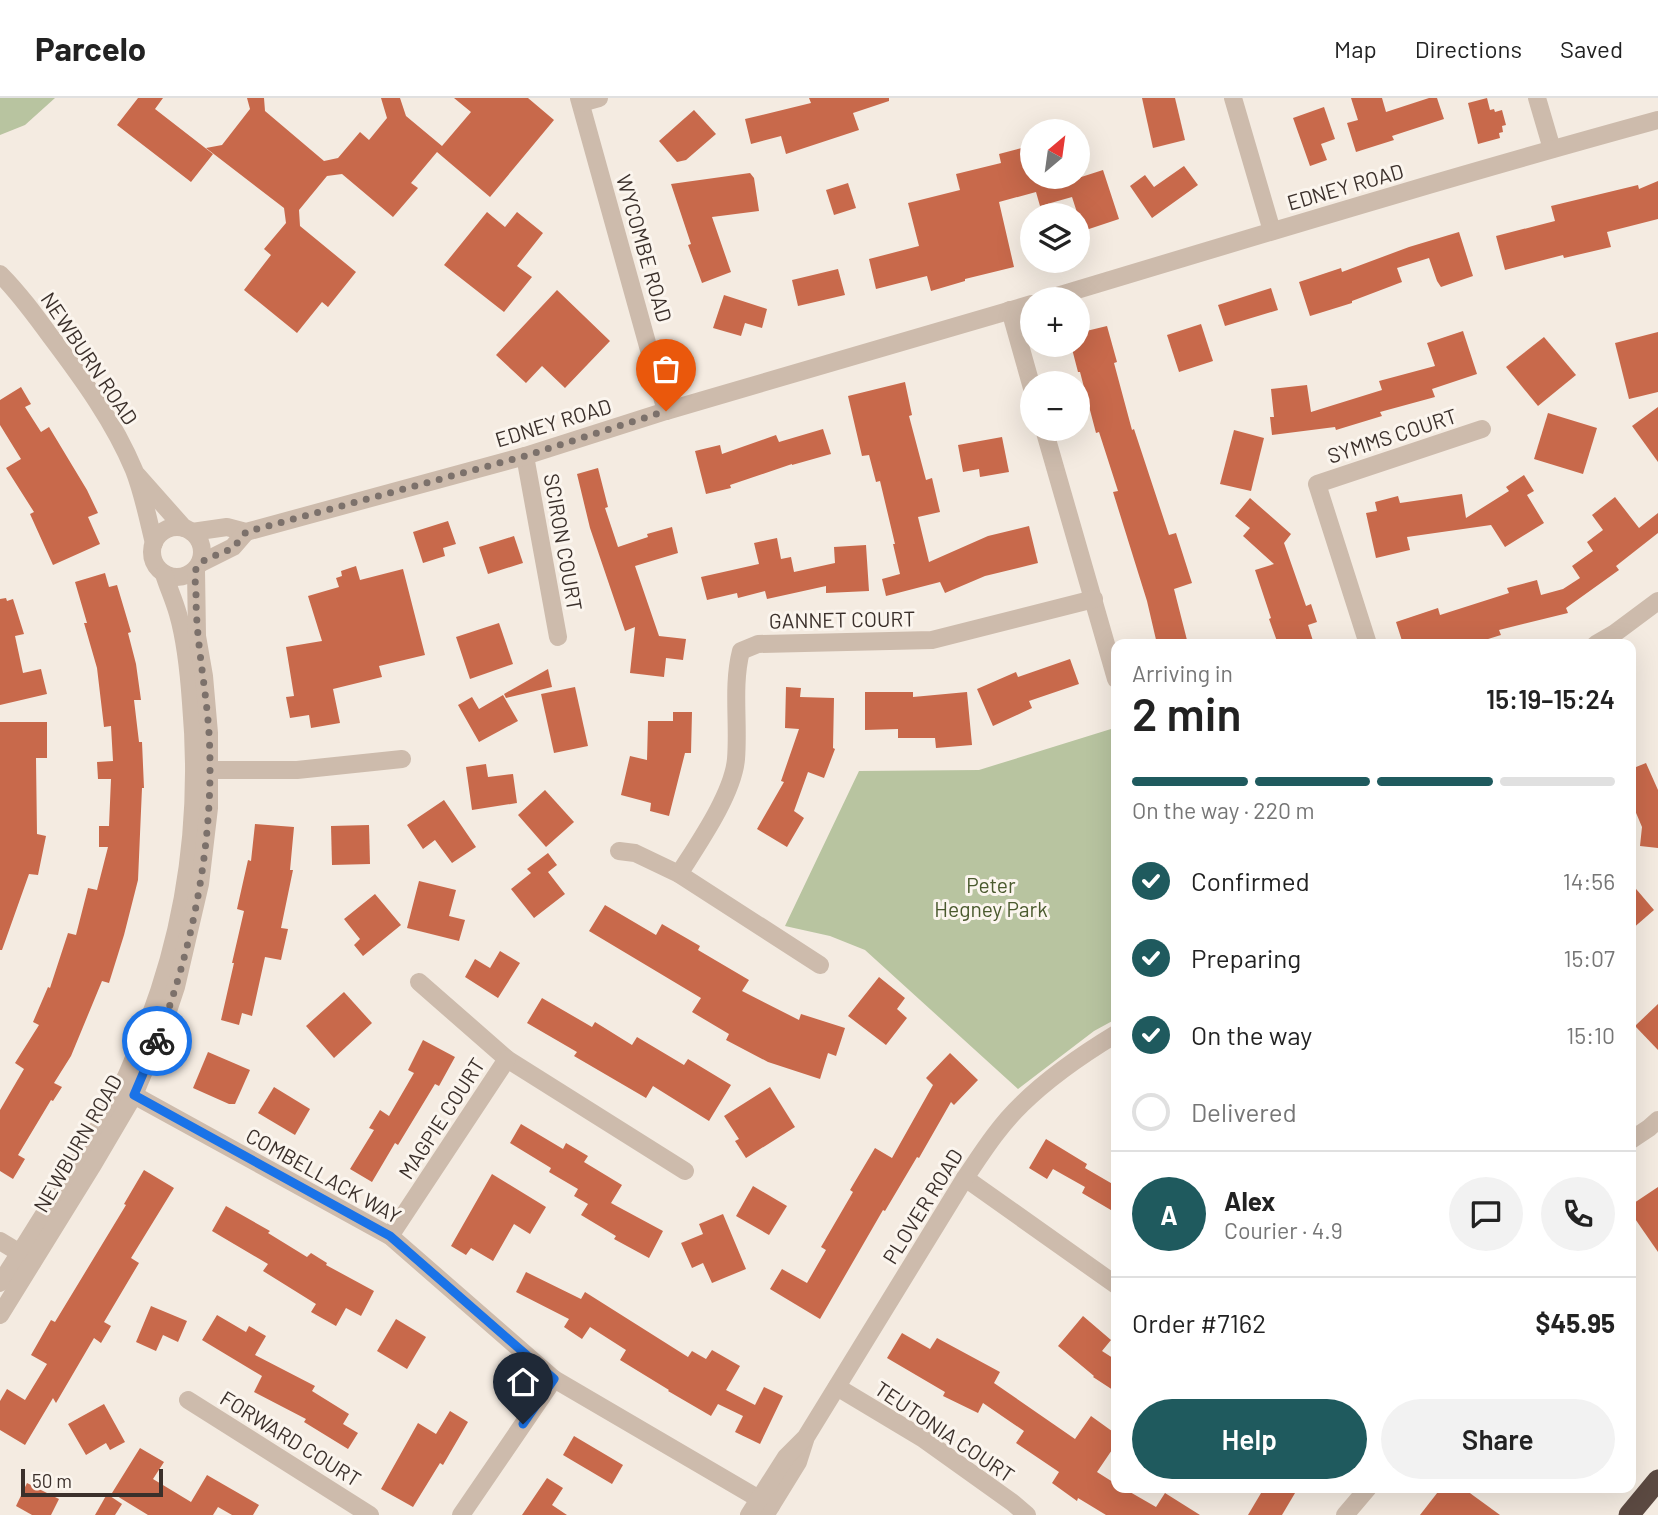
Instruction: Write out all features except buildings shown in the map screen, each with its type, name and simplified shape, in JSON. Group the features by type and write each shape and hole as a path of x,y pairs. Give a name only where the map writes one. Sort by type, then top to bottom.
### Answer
{"highway":[{"path":"1629,1515 1658,1480"}],"street":[{"path":"580,101 599,98"},
{"path":"1233,98 1272,231"},
{"path":"1537,98 1552,149"},
{"name":"WYCOMBE ROAD","path":"580,101 666,411"},
{"name":"EDNEY ROAD","path":"1087,287 1658,120"},
{"name":"NEWBURN ROAD","path":"0,274 23,300 86,385 121,442 135,473 154,543"},
{"name":"EDNEY ROAD","path":"188,530 227,527 246,532 525,456 666,411 1020,307"},
{"path":"1010,310 1027,371"},
{"name":"SYMMS COURT","path":"1366,639 1317,484 1482,429"},
{"path":"1048,441 1111,662"},
{"name":"SCIRON COURT","path":"525,456 558,637"},
{"name":"NEWBURN ROAD","path":"135,473 188,530"},
{"path":"176,527 188,530 199,538 203,555 198,567 188,575 171,577 164,574 154,562 154,543 168,528 176,527"},
{"name":"EDNEY ROAD","path":"198,567 233,547 246,532"},
{"name":"NEWBURN ROAD","path":"0,1315 8,1273 27,1257 81,1157 127,1091 174,939 183,899 194,807 209,733 197,636 198,567"},
{"name":"NEWBURN ROAD","path":"164,574 178,613 194,730 203,770"},
{"name":"GANNET COURT","path":"679,874 711,824 728,788 736,761 737,667 741,651 758,644 932,640 1094,599"},
{"path":"1606,639 1658,601"},
{"path":"203,770 297,770 402,759"},
{"path":"620,851 635,853 679,874 820,965"},
{"name":"MAGPIE COURT","path":"418,982 507,1059 685,1171"},
{"name":"PLOVER ROAD","path":"749,1515 765,1507 786,1457 806,1437 989,1143 1020,1105 1082,1055 1111,1037"},
{"name":"MAGPIE COURT","path":"390,1236 507,1059"},
{"name":"COMBELLACK WAY","path":"127,1091 390,1236 554,1379 765,1507"},
{"path":"1636,1137 1658,1120"},
{"path":"965,1178 1111,1281"},
{"path":"0,1241 27,1257"},
{"path":"461,1515 554,1379"},
{"name":"TEUTONIA COURT","path":"837,1387 922,1438 1027,1515"},
{"name":"FORWARD COURT","path":"188,1400 370,1515"},
{"path":"1345,1515 1364,1493"}],"green space":[{"path":"0,98 55,98 25,125 0,135"},
{"name":"Peter Hegney Park","path":"1111,729 1111,1022 1094,1031 1018,1089 865,950 830,936 785,926 859,771 979,770"}],"way so far":[{"path":"157,1041 176,987 201,884 209,808 209,733 196,613 196,570 201,563 233,547 246,532 525,456 666,411"}],"route":[{"path":"157,1041 134,1095 390,1236 554,1379 523,1424"}]}
